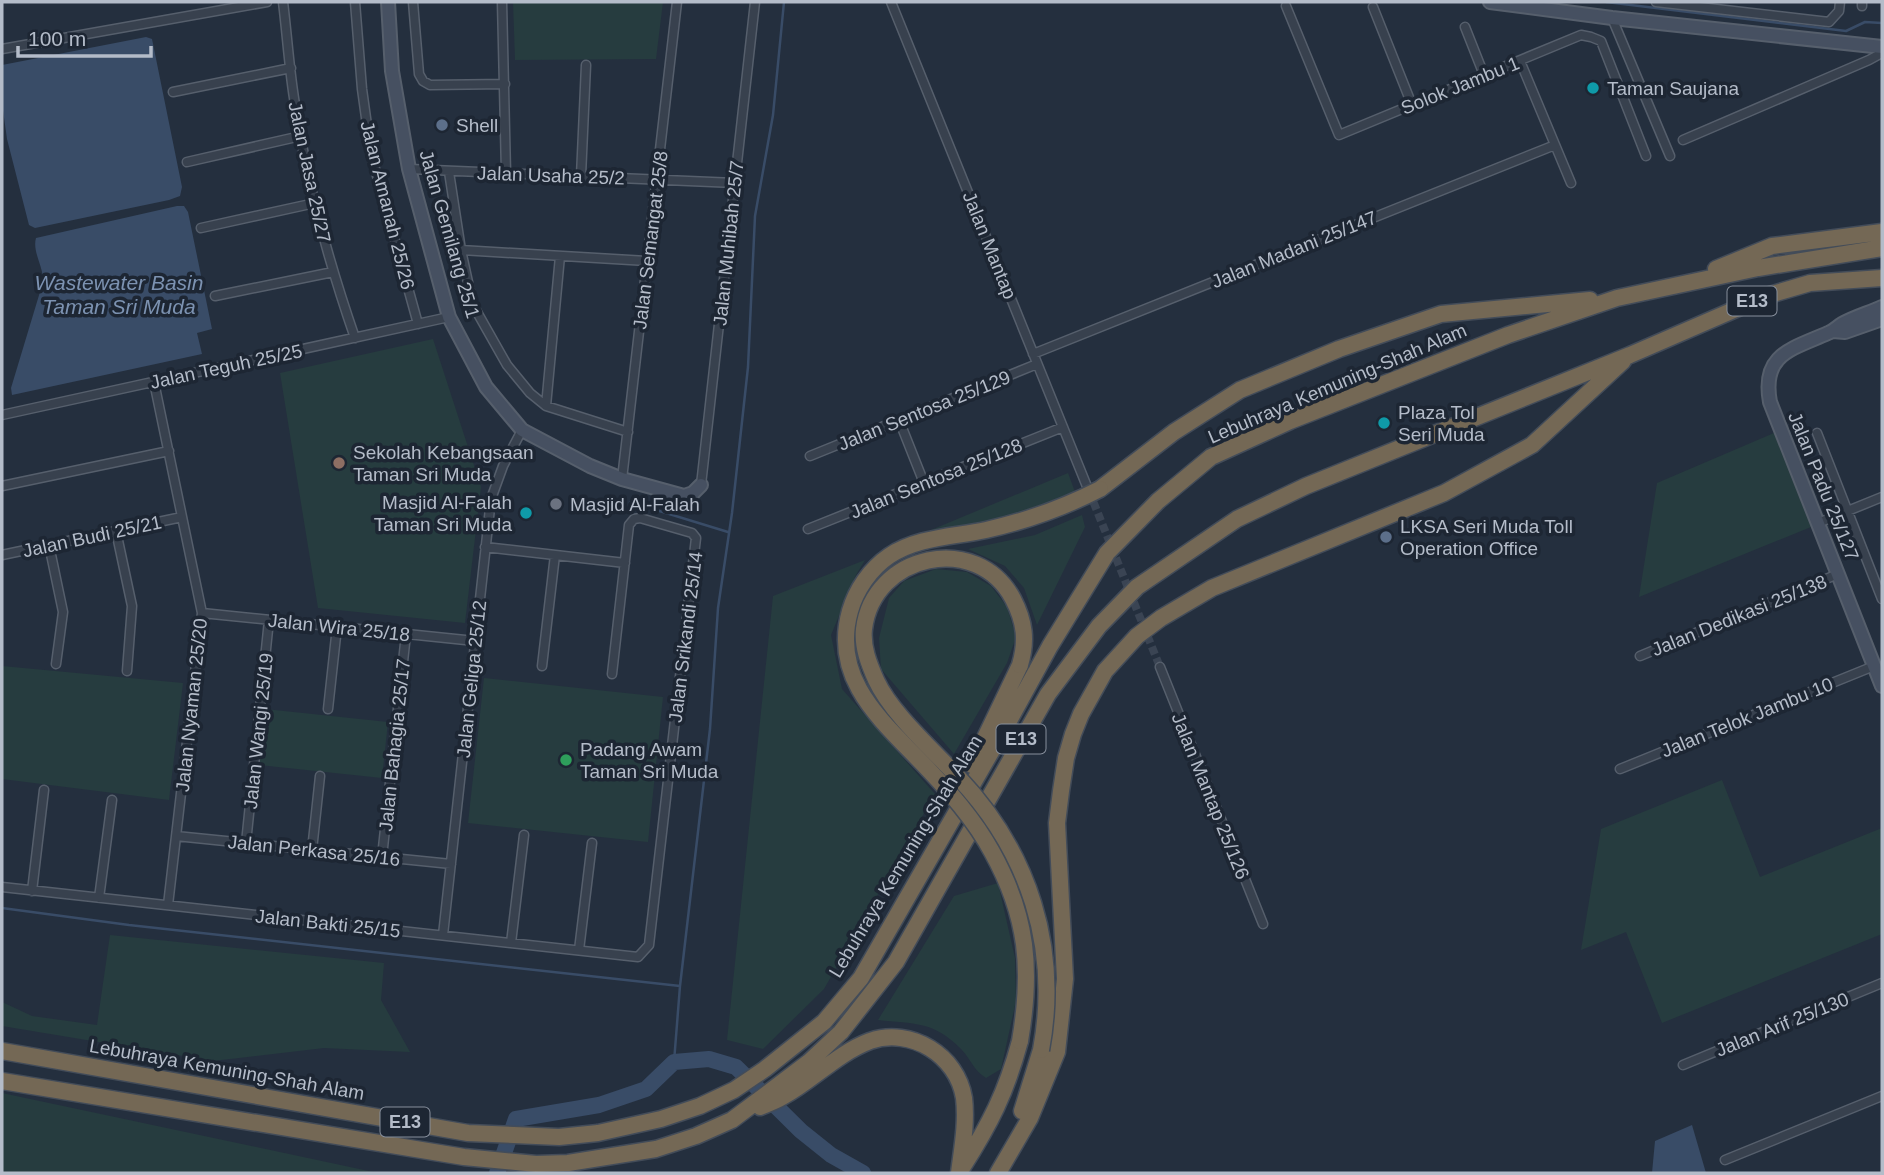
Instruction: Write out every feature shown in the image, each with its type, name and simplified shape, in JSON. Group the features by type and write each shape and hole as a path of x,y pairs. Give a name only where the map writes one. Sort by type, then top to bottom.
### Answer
{"highway":[{"path":"1678,285 1772,246 1882,232"},
{"name":"Lebuhraya Kemuning-Shah Alam","path":"2,1051 468,1133 559,1137 626,1128 700,1106 734,1090 765,1069 824,1022 861,978 1050,646 1107,553 1158,501 1211,457 1290,421 1508,335 1617,298 1758,268 1882,248"},
{"name":"Lebuhraya Kemuning-Shah Alam","path":"815,1066 896,962 1048,694 1099,625 1137,587 1237,519 1295,492 1630,355 1766,296 1810,283 1882,278"},
{"path":"959,1173 985,1133 1004,1094 1020,1041 1026,1005 1023,932 1006,881 978,828 949,792 871,709 857,686 848,663 845,642 847,621 854,597 867,577 888,557 910,545 1027,520 1069,505 1240,390 1339,349 1441,314 1617,298"},
{"path":"997,1173 1030,1118 1057,1052 1065,979 1057,823 1060,791 1073,734 1105,671 1137,636 1161,618 1212,588 1444,493 1532,445 1630,355"},
{"path":"911,890 1020,665 1025,638 1024,624 1007,589 979,564 949,558 920,561 897,573 881,589 869,608 864,631 866,657 877,684 890,702 917,734 976,797 1003,835 1024,874 1036,905 1047,969 1047,1021 1027,1098 997,1173"},
{"path":"815,1066 882,1038 905,1038 928,1046 945,1061 958,1081 964,1097 963,1145 959,1173"},
{"name":"E13","path":"2,1081 464,1157 536,1164 593,1161 656,1149 785,1096 815,1066"}],"street":[{"path":"2,49 267,2"},
{"name":"Jalan Jasa 25/27","path":"284,2 290,68 315,203 332,272 355,338"},
{"name":"Jalan Amanah 25/26","path":"355,2 362,89 371,154 418,324"},
{"name":"Jalan Gemilang 25/1","path":"388,2 392,71 409,169 449,317 486,387 522,430 590,466 622,479 684,496 693,493 701,485"},
{"path":"413,2 419,74 423,81 430,85 505,83"},
{"path":"502,2 506,173"},
{"name":"Jalan Semangat 25/8","path":"622,479 677,2"},
{"name":"Jalan Muhibah 25/7","path":"701,485 755,2"},
{"name":"Jalan Mantap","path":"891,2 1063,427 1094,489"},
{"path":"1490,2 1882,47 1880,54 1869,60 1683,140"},
{"path":"1656,2 1829,22 1839,11 1840,2"},
{"name":"Solok Jambu 1","path":"1286,6 1339,135 1581,36 1601,41 1606,55"},
{"path":"1373,8 1412,105"},
{"path":"1612,18 1670,156"},
{"path":"1465,27 1484,75"},
{"path":"1623,46 1606,55 1646,156"},
{"path":"1520,61 1571,183"},
{"path":"581,176 586,65"},
{"path":"173,92 290,68"},
{"path":"187,162 301,136"},
{"name":"Jalan Madani 25/147","path":"1033,354 1555,145"},
{"name":"Jalan Usaha 25/2","path":"409,169 735,183"},
{"path":"449,172 473,305 507,365 530,393 546,406 628,432"},
{"path":"201,228 315,203"},
{"path":"461,250 648,261"},
{"path":"546,406 560,256"},
{"path":"215,296 332,272"},
{"name":"Jalan Padu 25/127","path":"1882,307 1792,348 1779,357 1770,369 1767,385 1770,402 1838,574 1877,662 1882,686"},
{"name":"Jalan Teguh 25/25","path":"2,415 449,317"},
{"name":"Jalan Padu 25/127","path":"1832,331 1845,332 1882,319"},
{"name":"Jalan Sentosa 25/129","path":"810,456 1037,364"},
{"name":"Jalan Nyaman 25/20","path":"155,382 202,613 167,905"},
{"path":"899,420 924,483"},
{"name":"Jalan Sentosa 25/128","path":"808,530 1063,427"},
{"name":"Jalan Geliga 25/12","path":"443,936 491,499 503,466 522,430"},
{"path":"1817,433 1882,599"},
{"path":"2,486 169,451"},
{"path":"1818,523 1882,497"},
{"name":"Jalan Budi 25/21","path":"2,555 182,517"},
{"name":"Jalan Srikandi 25/14","path":"625,563 629,525 634,519 640,518 685,530 696,538 649,945"},
{"path":"116,531 132,606 127,671"},
{"path":"49,545 63,612 56,664"},
{"path":"485,547 625,563 612,674"},
{"path":"542,666 555,555"},
{"name":"Jalan Dedikasi 25/138","path":"1640,656 1838,574"},
{"name":"Jalan Wira 25/18","path":"202,613 475,641"},
{"name":"Jalan Wangi 25/19","path":"246,843 269,620"},
{"path":"328,709 337,626"},
{"name":"Jalan Bahagia 25/17","path":"383,857 405,634"},
{"name":"Jalan Telok Jambu 10","path":"1620,769 1877,662"},
{"name":"Jalan Mantap 25/126","path":"1160,667 1263,924"},
{"path":"313,850 320,776"},
{"path":"32,891 44,790"},
{"path":"99,898 112,800"},
{"path":"511,943 524,835"},
{"name":"Jalan Perkasa 25/16","path":"176,836 451,864"},
{"path":"579,950 592,843"},
{"name":"Jalan Bakti 25/15","path":"2,887 638,957 649,945"},
{"name":"Jalan Arif 25/130","path":"1683,1065 1882,983"},
{"path":"1725,1160 1882,1096"}],"green space":[{"path":"513,2 663,2 656,59 515,60"},
{"path":"433,339 481,487 465,623 318,608 280,373"},
{"path":"1774,433 1811,527 1639,597 1657,483"},
{"path":"1068,473 1075,492 1033,512 919,535"},
{"path":"1082,515 1085,527 1037,625 1024,588 1005,566 968,549 1035,535"},
{"path":"865,560 831,635 842,689 935,794 824,989 763,1049 727,1040 773,596"},
{"path":"936,569 967,572 991,586 1007,607 1016,637 1007,663 954,754 881,669 879,638 889,598 904,581"},
{"path":"2,666 183,683 169,800 2,779"},
{"name":"Padang Awam Taman Sri Muda","path":"484,678 663,697 648,842 468,823"},
{"path":"265,709 388,722 382,778 259,765"},
{"path":"1722,780 1760,877 1882,828 1882,934 1662,1023 1626,932 1581,950 1601,829"},
{"path":"998,883 1015,958 1016,1001 1001,1069 986,1078 978,1072 961,1049 942,1033 923,1026 878,1020 954,896"},
{"path":"110,935 384,963 381,1000 410,1052 324,1048 213,1061 2,1026 2,1002 32,1016 97,1025"},
{"path":"2,1093 378,1173 2,1173"}],"water":[{"name":"Wastewater Basin Taman Sri Muda","path":"146,37 152,39 182,187 180,196 35,228 29,225 7,139 2,103 2,65"},
{"name":"Wastewater Basin Taman Sri Muda","path":"184,206 188,212 212,329 197,333 202,354 12,395 11,388 43,282 36,238"},
{"path":"1692,1125 1706,1173 1652,1173 1655,1141"}],"waterway":[{"path":"674,1062 680,986 710,729 718,608 732,513 748,367 755,216 773,115 784,2"},
{"path":"1606,2 1846,31 1865,22 1882,23"},
{"path":"630,502 728,532"},
{"path":"2,908 129,925 680,986"},
{"path":"497,1173 516,1119 599,1105 646,1089 674,1062 709,1059 736,1067 801,1131 831,1155 863,1173"}],"tunnel":[{"path":"1089,491 1160,667"}],"place":[{"name":"Taman Saujana","path":"1593,88"},
{"name":"Shell","path":"442,125"},
{"name":"Plaza Tol Seri Muda","path":"1384,423"},
{"name":"Sekolah Kebangsaan Taman Sri Muda","path":"339,463"},
{"name":"Masjid Al-Falah","path":"556,504"},
{"name":"Masjid Al-Falah Taman Sri Muda","path":"526,513"},
{"name":"LKSA Seri Muda Toll Operation Office","path":"1386,537"},
{"name":"Padang Awam Taman Sri Muda","path":"566,760"}]}
